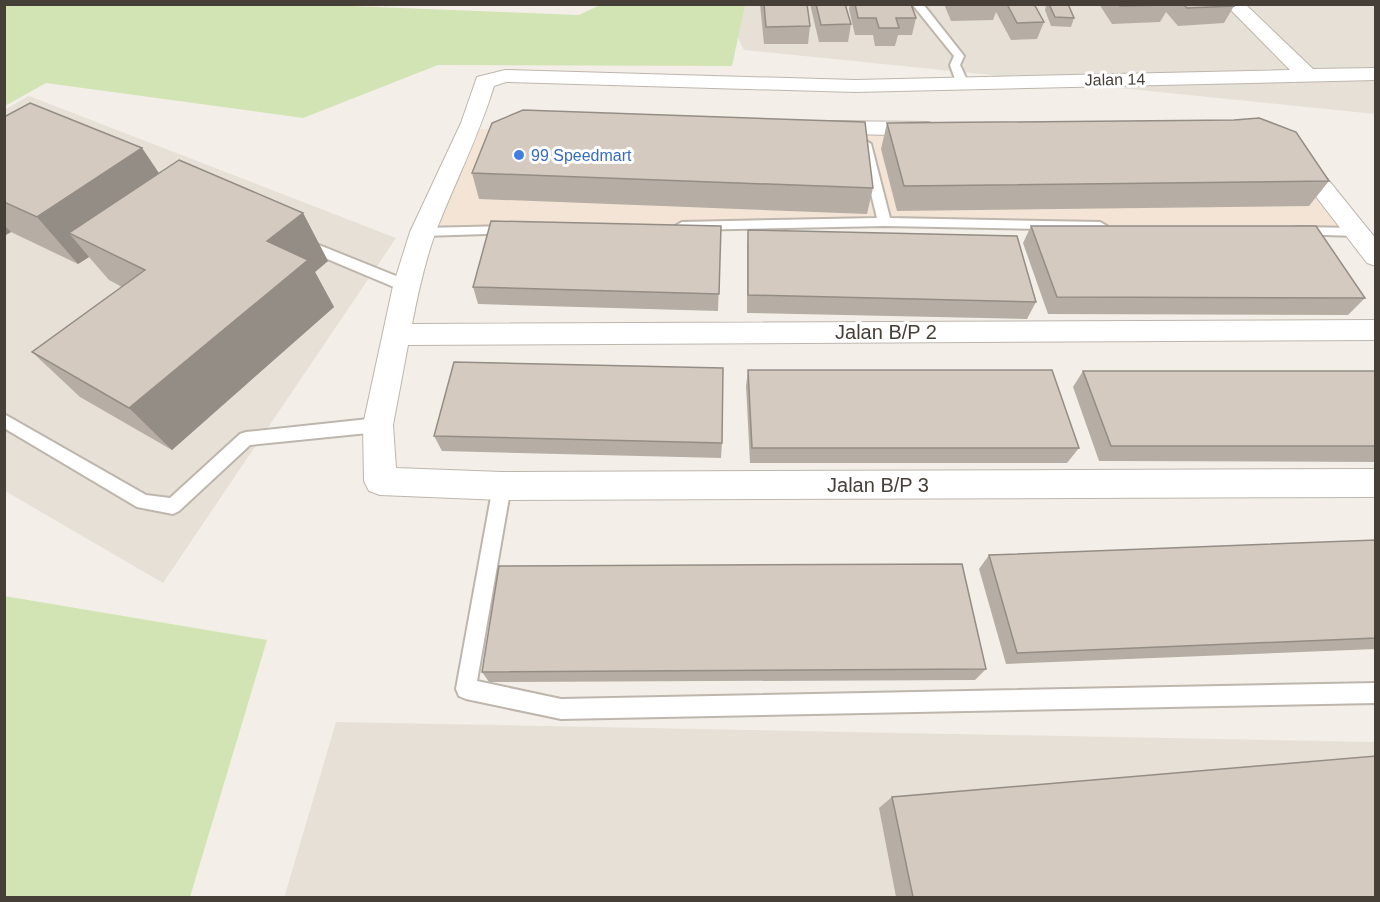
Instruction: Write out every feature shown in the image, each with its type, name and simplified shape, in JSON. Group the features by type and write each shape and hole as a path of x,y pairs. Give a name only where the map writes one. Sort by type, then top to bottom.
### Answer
{"street":[{"path":"1234,4 1308,77"},
{"name":"Jalan 14","path":"423,232 484,123 485,81 505,75 855,86 1376,74"},
{"path":"855,86 860,129"},
{"path":"802,128 944,129"},
{"path":"1278,146 1295,154 1376,257"},
{"path":"378,425 406,286 423,232"},
{"name":"Jalan B/P 2","path":"397,335 1376,330"},
{"name":"Jalan B/P 3","path":"378,425 380,480 502,486 1376,483"}],"lane":[{"path":"917,4 959,56 955,64 962,82"},
{"path":"860,129 885,222"},
{"path":"672,226 885,222 1109,227"},
{"path":"423,232 518,230"},
{"path":"1286,230 1356,232"},
{"path":"286,237 406,286"},
{"path":"4,420 144,502 173,506 246,439 378,425"},
{"path":"502,486 466,689 561,709 1376,693"}],"shaded area":[{"path":"722,5 1375,5 1375,114 744,50"},
{"path":"29,96 396,238 163,583 5,491 4,110"},
{"path":"480,129 871,134 1288,157 1342,226 438,227"},
{"path":"336,722 1375,742 1375,897 284,898"}],"green space":[{"path":"300,4 579,15 600,5 745,5 732,66 438,65 303,118 46,83 5,106 6,5"},
{"path":"4,596 267,640 190,897 5,897"}],"building":[{"path":"764,4 807,4 810,26 766,27"},
{"path":"816,4 845,4 851,24 821,25"},
{"path":"855,4 911,4 916,18 896,18 899,28 879,28 876,18 858,18"},
{"path":"1007,4 1034,4 1044,22 1017,23"},
{"path":"1049,4 1068,4 1074,18 1055,17"},
{"path":"1119,4 1168,4 1169,5 1120,6"},
{"path":"1183,4 1233,4 1234,6 1187,8"},
{"path":"30,103 142,148 37,217 4,202 4,117"},
{"path":"523,110 865,122 873,188 472,173 492,123"},
{"path":"1259,118 1296,132 1329,181 904,186 887,123 1234,120"},
{"path":"179,160 303,213 267,241 308,260 129,408 32,352 145,270 69,233"},
{"path":"491,221 721,226 719,294 473,287"},
{"path":"1031,226 1316,226 1365,298 1057,297"},
{"path":"748,230 1017,236 1036,302 748,295"},
{"path":"454,362 723,368 722,443 434,436"},
{"path":"748,370 1052,370 1079,448 752,448"},
{"path":"1083,371 1376,371 1376,446 1111,446"},
{"path":"1376,540 1376,638 1017,653 989,555"},
{"path":"962,564 986,669 482,672 499,566"},
{"path":"1376,756 1376,897 913,897 892,797"}],"place":[{"name":"99 Speedmart","path":"519,155"}]}
